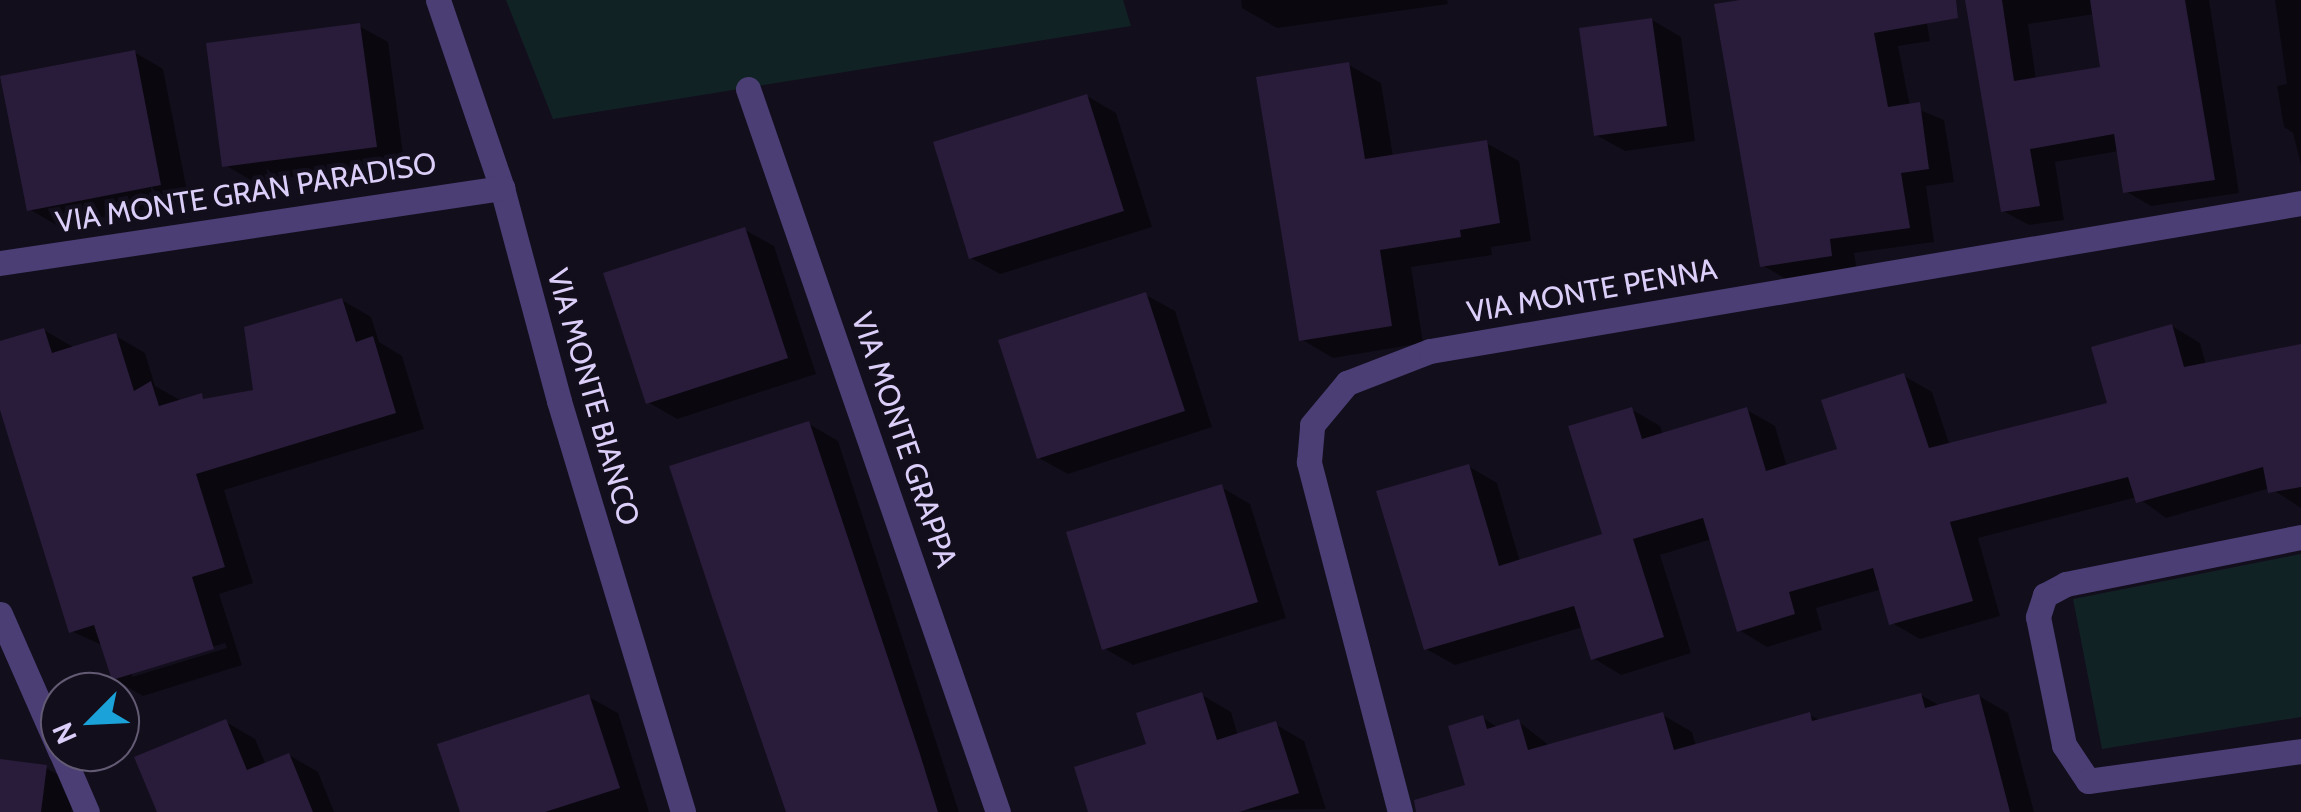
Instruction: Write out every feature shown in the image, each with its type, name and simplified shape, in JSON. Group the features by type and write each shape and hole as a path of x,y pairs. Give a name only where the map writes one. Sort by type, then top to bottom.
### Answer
{"street":[{"name":"VIA MONTE BIANCO","path":"438,0 502,188 564,418 683,812"},
{"name":"VIA MONTE GRAPPA","path":"748,89 998,812"},
{"name":"VIA MONTE GRAN PARADISO","path":"0,264 502,188"},
{"name":"VIA MONTE PENNA","path":"1400,812 1308,462 1312,425 1347,383 1430,351 2301,203"},
{"path":"2301,537 2066,584 2044,595 2038,617 2064,745 2088,781 2301,751"},
{"path":"0,614 40,705"},
{"path":"69,772 87,812"}],"shaded area":[{"path":"506,0 1123,0 1131,26 553,119"},
{"path":"2301,554 2301,717 2102,749 2073,599"}],"building":[{"path":"1740,0 1956,0 1958,18 1874,33 1888,107 1920,102 1929,169 1901,173 1910,228 1830,239 1832,256 1760,267 1714,4"},
{"path":"1965,0 2002,0 2014,81 2100,67 2090,0 2185,0 2215,180 2123,193 2114,134 2030,149 2040,206 2001,212"},
{"path":"1652,18 1667,126 1594,136 1579,28"},
{"path":"360,23 377,147 222,167 206,43"},
{"path":"135,50 161,185 27,211 0,76"},
{"path":"1349,62 1365,159 1487,140 1500,223 1460,230 1461,237 1380,250 1392,326 1299,341 1256,77"},
{"path":"1087,94 1124,211 969,259 933,142"},
{"path":"745,227 788,358 646,404 603,273"},
{"path":"1146,292 1185,411 1037,459 998,340"},
{"path":"342,298 356,342 373,336 396,413 196,474 225,567 192,577 214,649 138,672 109,672 94,625 69,633 0,410 0,341 44,328 52,353 116,333 134,391 151,381 159,406 202,393 203,399 253,390 244,327"},
{"path":"2172,324 2184,367 2301,344 2301,487 2268,493 2263,467 2136,503 2128,477 1950,522 1973,601 1889,625 1873,568 1789,592 1795,614 1737,632 1703,518 1633,539 1664,637 1591,660 1574,606 1424,650 1376,491 1469,464 1499,566 1602,534 1568,426 1632,407 1642,439 1747,407 1766,471 1837,449 1821,400 1904,373 1929,448 2107,403 2091,347"},
{"path":"809,421 938,812 786,812 713,600 669,466"},
{"path":"1222,484 1258,602 1102,650 1066,532"},
{"path":"1202,692 1217,740 1276,721 1299,793 1239,812 1088,812 1074,767 1146,744 1136,713"},
{"path":"1921,693 1925,708 1979,694 2010,812 1416,812 1414,800 1465,785 1448,726 1483,715 1487,729 1519,719 1528,750 1663,712 1674,750 1810,712 1812,721"},
{"path":"589,694 620,788 545,812 460,812 437,744"},
{"path":"226,719 247,770 289,753 313,812 157,812 140,771 140,755"},
{"path":"0,759 40,764 40,772 46,772 41,812 0,812"}]}
